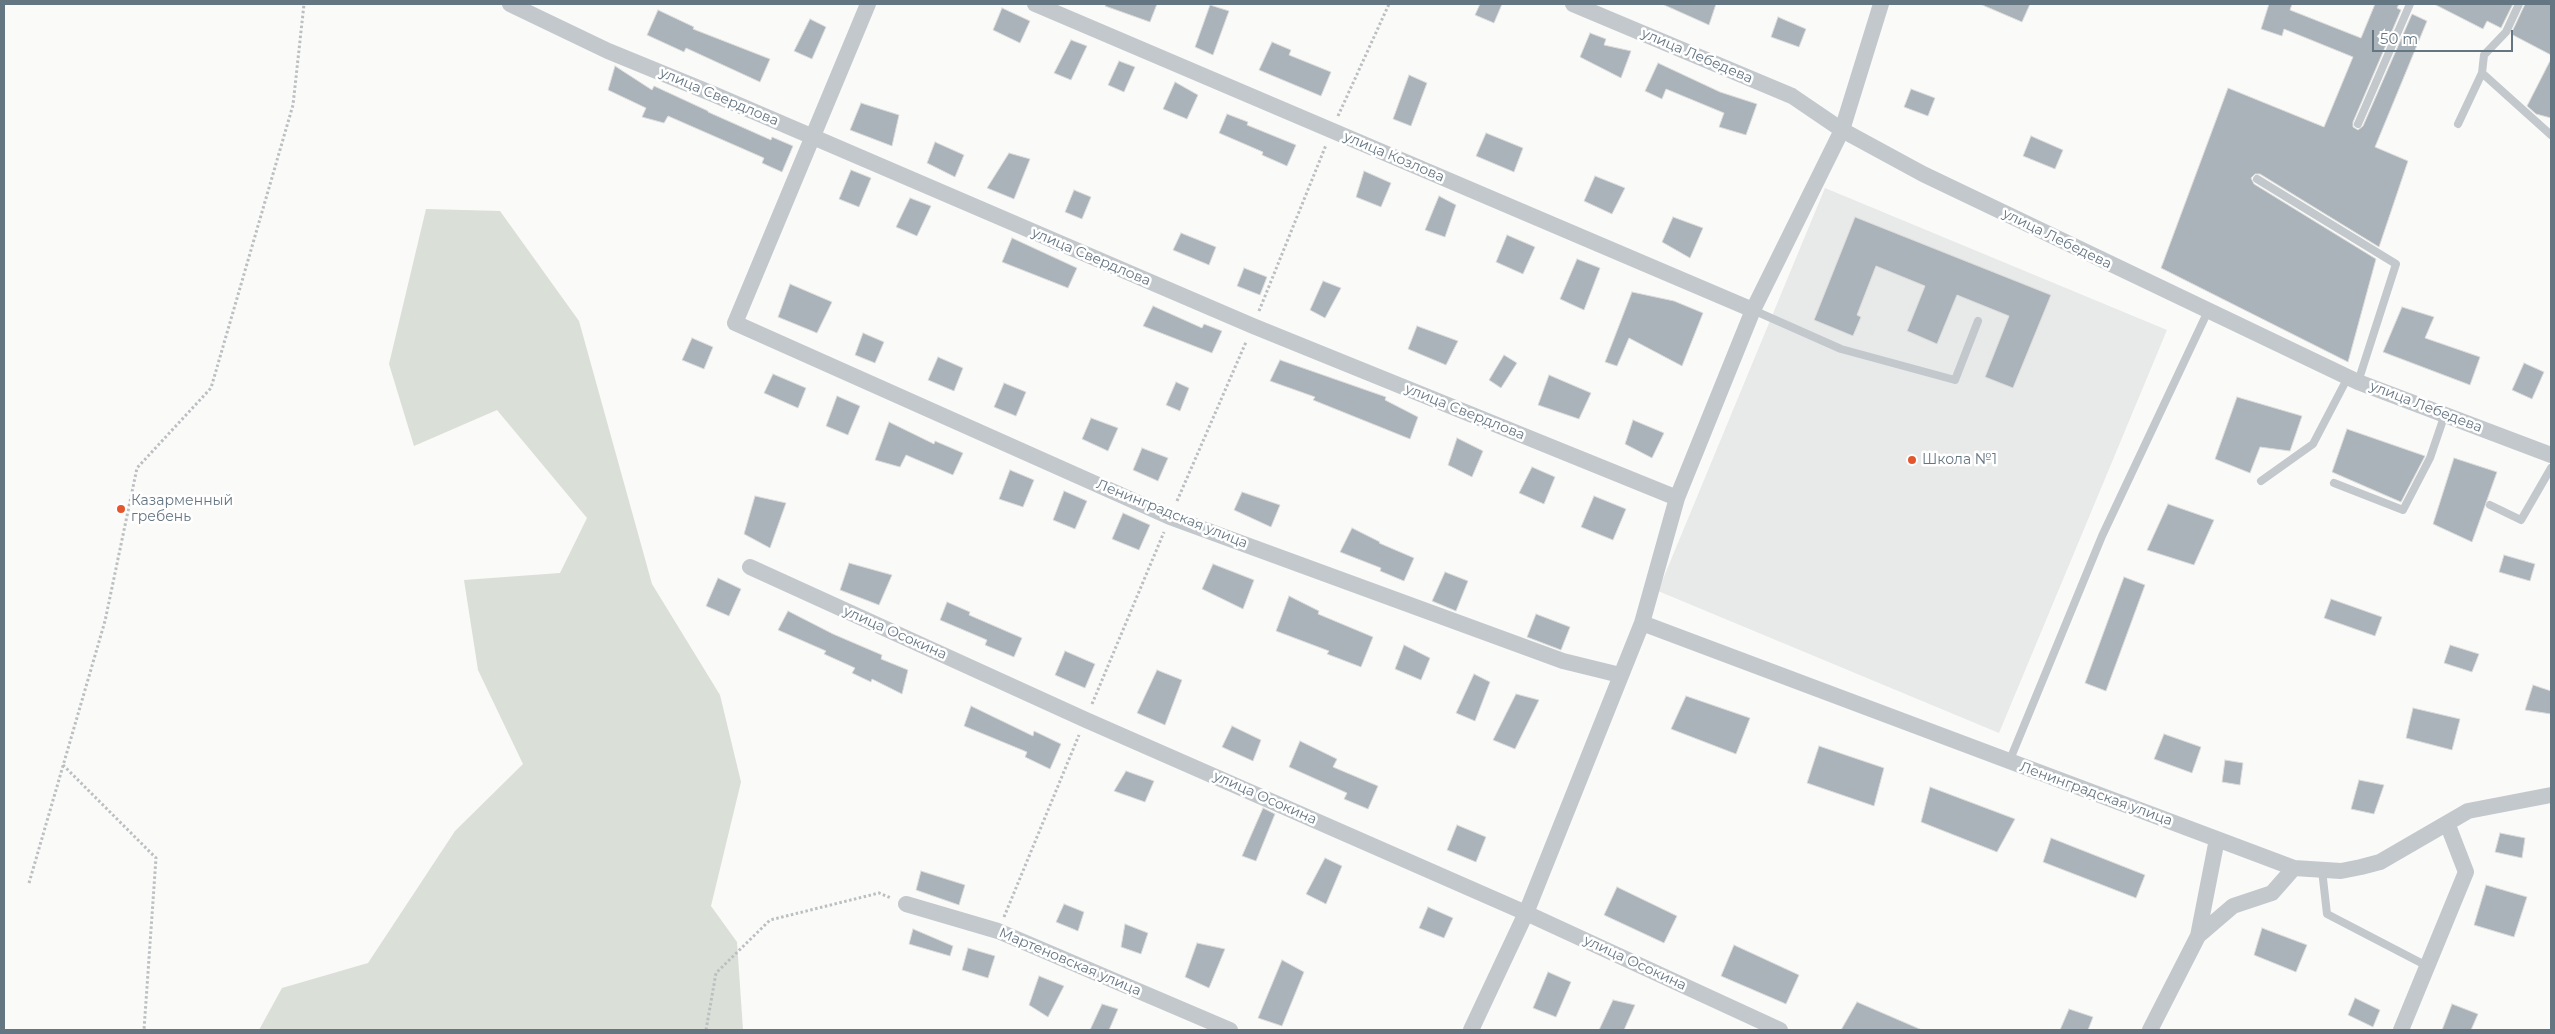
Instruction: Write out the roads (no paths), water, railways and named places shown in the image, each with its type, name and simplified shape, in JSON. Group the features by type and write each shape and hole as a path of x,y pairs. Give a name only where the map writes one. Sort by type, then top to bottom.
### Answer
{"street":[{"name":"улица Свердлова","path":"510,4 608,51 812,136 1253,326 1677,498"},
{"path":"812,136 868,4"},
{"name":"улица Козлова","path":"1035,4 1753,310"},
{"name":"улица Лебедева","path":"1573,4 1792,96 1842,130 1923,174 2353,379 2551,455"},
{"path":"1471,1030 1526,913 1642,623 1677,498 1753,310 1842,130 1881,4"},
{"name":"Ленинградская улица","path":"812,136 735,322 1170,517 1563,662 1620,675"},
{"name":"улица Осокина","path":"750,567 1086,720 1526,913 1780,1030"},
{"name":"Ленинградская улица","path":"1642,623 2294,868 2341,871 2380,862 2468,811 2551,795"},
{"path":"2401,1030 2466,872 2447,823"},
{"path":"2150,1030 2198,936 2217,839"},
{"path":"2198,936 2232,906 2272,893 2294,868"},
{"name":"Мартеновская улица","path":"906,904 998,931 1230,1030"}],"lane":[{"path":"2358,124 2410,4"},
{"path":"2458,124 2482,74 2484,55 2506,32 2519,4"},
{"path":"2482,74 2551,135"},
{"path":"2257,179 2396,264 2353,379 2313,444 2261,481"},
{"path":"1753,310 1841,350 1954,380 1978,321"},
{"path":"2010,762 2102,536 2208,311"},
{"path":"2334,483 2403,510 2430,458 2445,414"},
{"path":"2490,505 2521,520 2551,468"},
{"path":"2322,870 2327,914 2427,966"}],"place":[{"name":"Школа №1","path":"1912,460"},
{"name":"Казарменный гребень","path":"121,509"}]}
